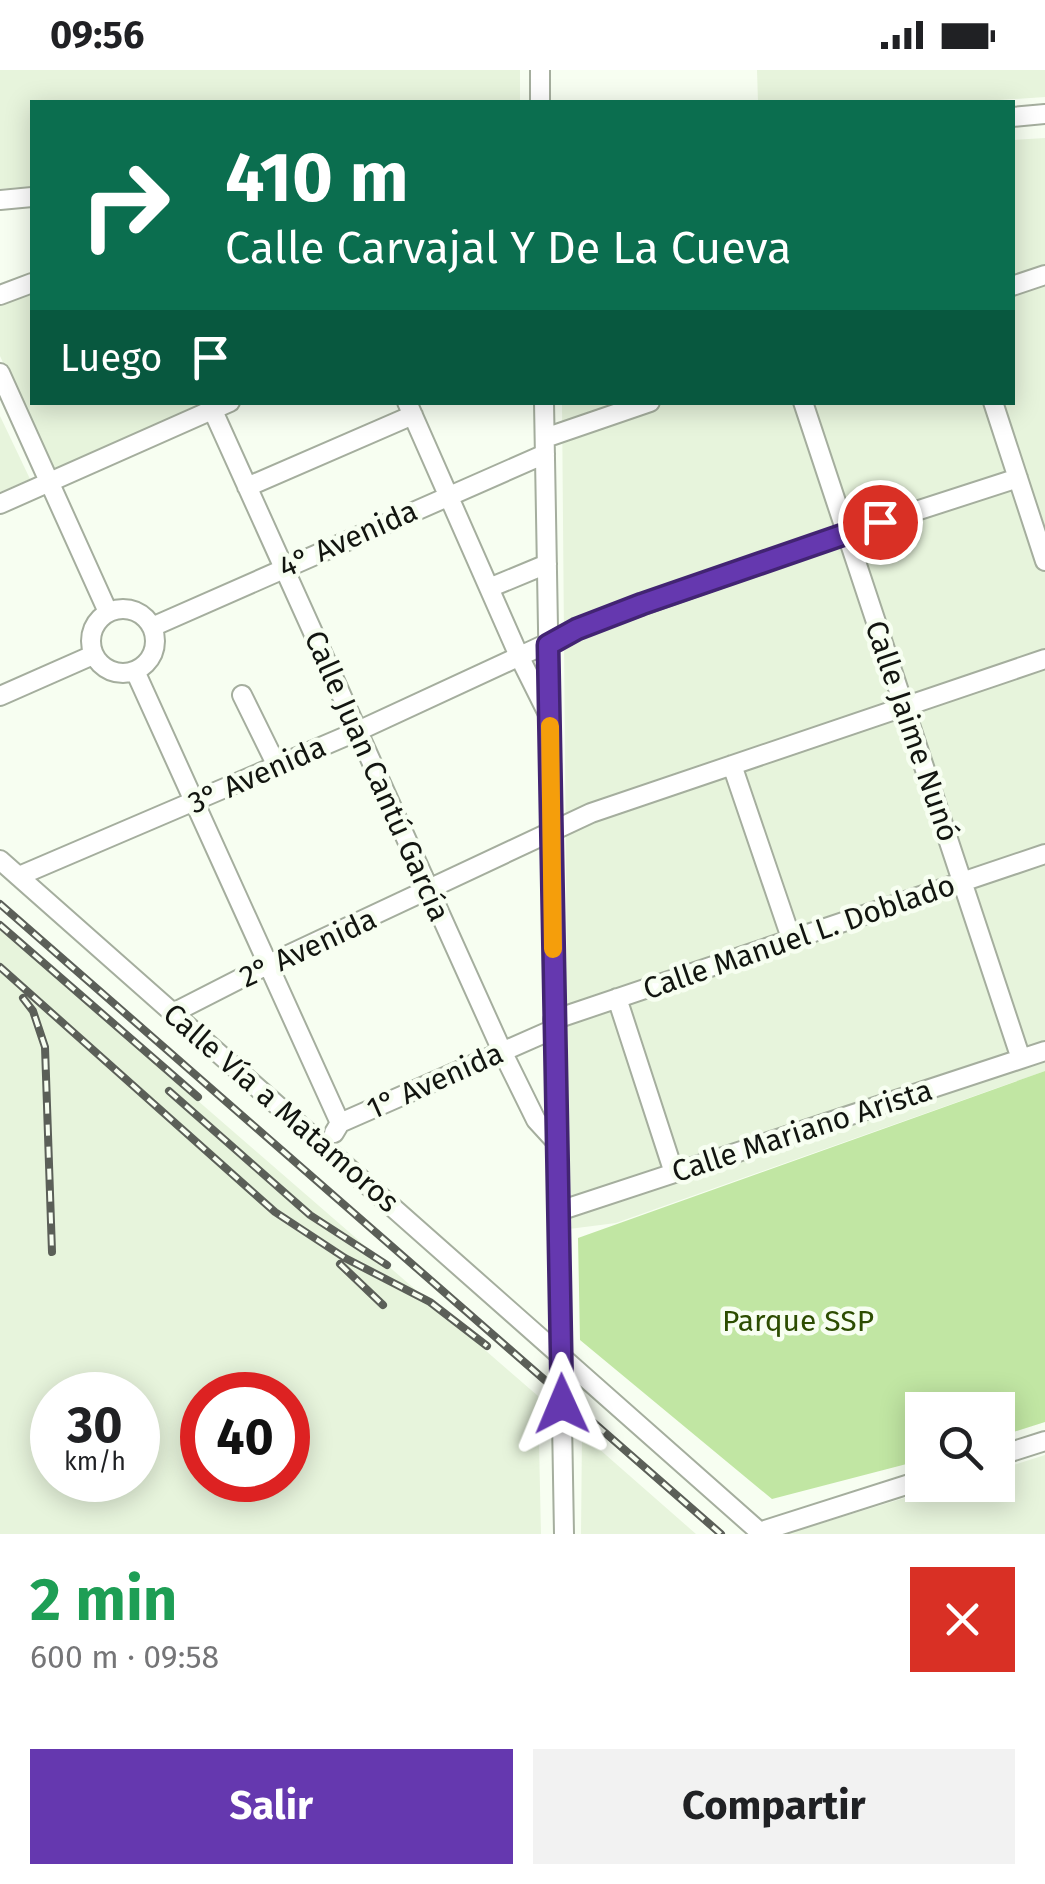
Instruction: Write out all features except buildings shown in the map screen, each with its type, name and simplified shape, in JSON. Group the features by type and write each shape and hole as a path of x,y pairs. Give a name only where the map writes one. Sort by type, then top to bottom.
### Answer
{"street":[{"path":"540,70 540,100"},
{"path":"1015,116 1045,114"},
{"path":"0,200 30,196"},
{"path":"1015,285 1045,275"},
{"path":"0,294 30,284"},
{"path":"0,373 108,612"},
{"path":"0,504 217,405"},
{"name":"Calle Juan Cantú García","path":"217,405 282,568 502,1051 536,1120 558,1144"},
{"path":"544,405 564,1534"},
{"name":"4° Avenida","path":"152,627 643,405"},
{"name":"Calle Jaime Nunó","path":"804,405 1021,1059"},
{"path":"994,405 1045,561"},
{"path":"248,487 410,409 550,717"},
{"name":"3° Avenida","path":"19,876 358,731 589,624 1018,478"},
{"path":"489,588 546,564"},
{"path":"128,609 146,618 152,627 155,648 151,658 136,672 112,672 93,655 90,636 108,612 128,609"},
{"path":"0,696 93,655"},
{"name":"2° Avenida","path":"172,1013 591,814 1045,659"},
{"path":"136,672 340,1123"},
{"path":"242,694 277,766"},
{"path":"732,766 791,938"},
{"name":"Calle Manuel L. Doblado","path":"554,1025 617,998 1045,854"},
{"name":"Calle Vía a Matamoros","path":"0,860 761,1533"},
{"path":"617,998 674,1173"},
{"name":"1° Avenida","path":"326,1146 340,1123 554,1025"},
{"name":"Calle Mariano Arista","path":"559,1211 1045,1051"},
{"path":"1015,1451 1045,1441"},
{"path":"761,1533 905,1486"}],"shaded area":[{"path":"0,70 520,70 520,100 30,100 30,186 0,189"},
{"path":"757,70 1045,70 1045,97 758,100"},
{"path":"1045,138 1045,1071 616,1223 569,1229 562,405 1015,405 1015,140"},
{"path":"30,291 30,405 203,406 54,473 0,356 0,303"},
{"path":"0,416 30,479 0,492"},
{"path":"0,929 538,1396 541,1534 0,1534"},
{"path":"582,1434 696,1534 581,1534"},
{"path":"1045,1455 1045,1534 786,1534 905,1498 905,1502 1015,1502 1015,1465"}],"green space":[{"name":"Parque SSP","path":"1045,1071 1045,1422 1015,1432 1015,1392 905,1392 905,1464 772,1499 580,1340 578,1238"}],"railway":[{"path":"0,904 721,1534"},
{"path":"0,925 198,1097"},
{"path":"0,967 275,1212 345,1258 430,1302 487,1346"},
{"path":"23,998 33,1011 45,1047 52,1252"},
{"path":"169,1091 310,1215 387,1265"},
{"path":"340,1264 383,1305"}],"slow traffic":[{"path":"550,726 553,949"}],"route":[{"path":"562,1404 548,645 577,629 642,604 880,522"}]}
